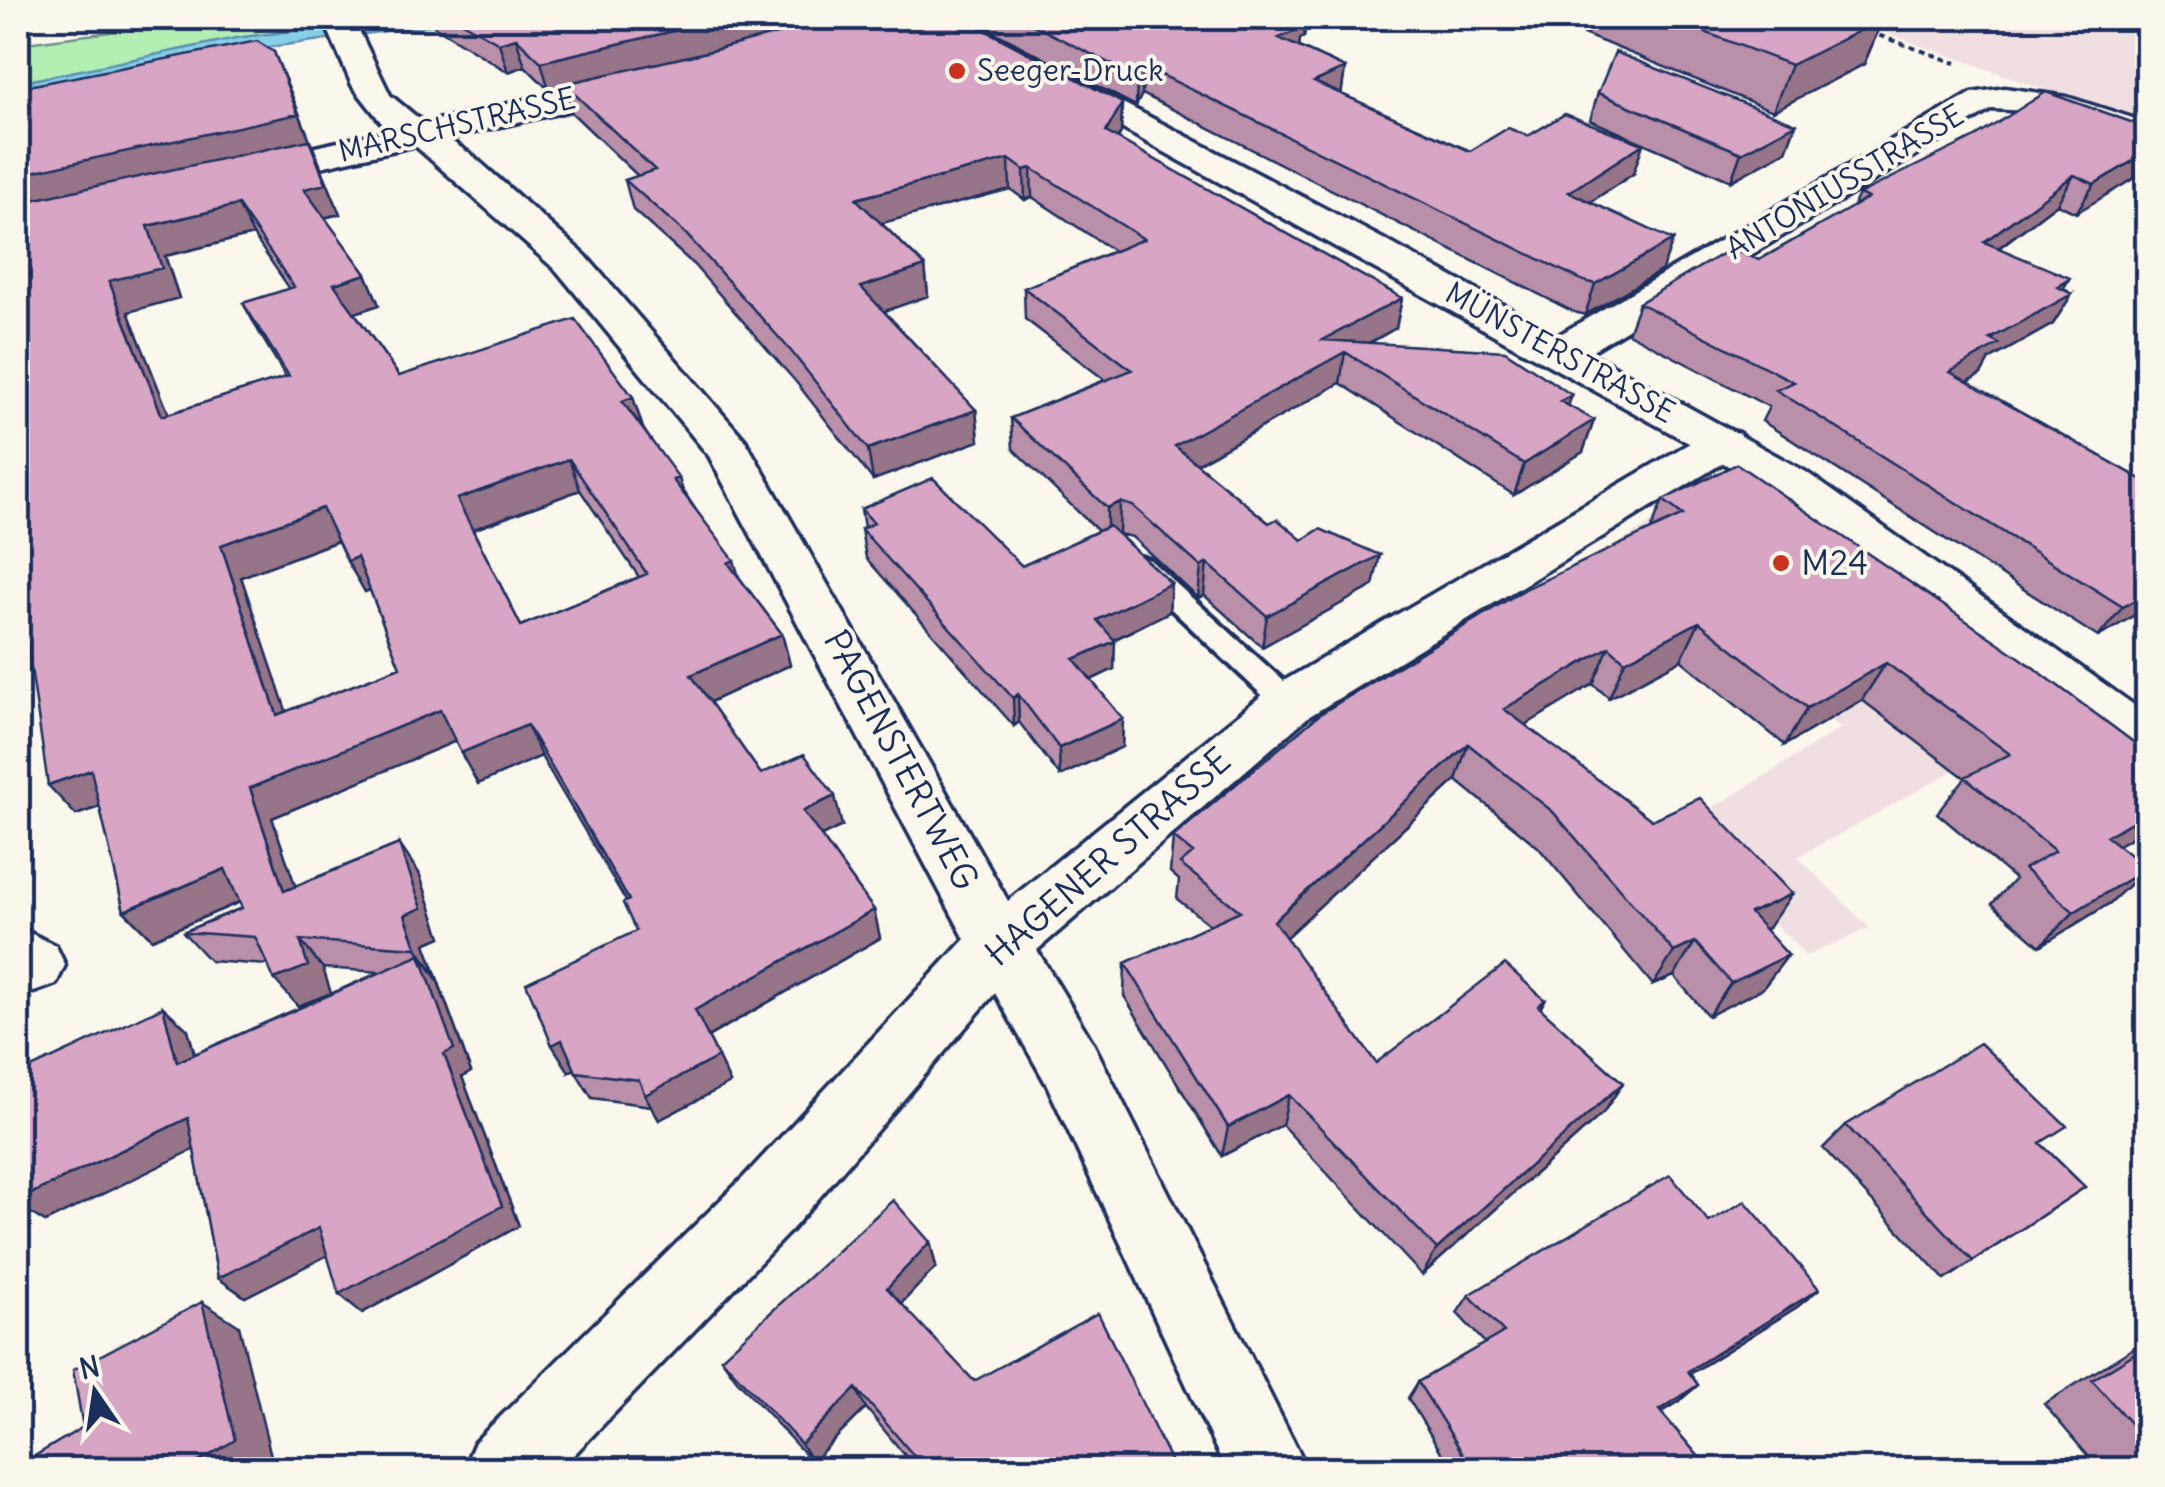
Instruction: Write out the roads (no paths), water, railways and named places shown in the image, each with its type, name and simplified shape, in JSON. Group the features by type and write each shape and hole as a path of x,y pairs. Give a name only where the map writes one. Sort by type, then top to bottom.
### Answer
{"street":[{"name":"MÜNSTERSTRASSE","path":"938,18 1723,443 1790,484 2148,744"},
{"name":"PAGENSTERTWEG","path":"343,30 380,110 460,164 572,264 729,450 1070,1064 1268,1470"},
{"name":"MARSCHSTRASSE","path":"209,181 670,77"},
{"name":"ANTONIUSSTRASSE","path":"1560,352 1984,100 2009,96 2040,99 2148,135"},
{"name":"HAGENER STRASSE","path":"502,1470 598,1379 768,1202 1000,944 1289,704 1723,443"}],"lane":[{"path":"1120,546 1289,704"}],"water":[{"path":"395,18 481,18 191,58 18,95 18,83 236,38"}],"place":[{"name":"Seeger-Druck","path":"957,71"},
{"name":"M24","path":"1781,563"}]}
